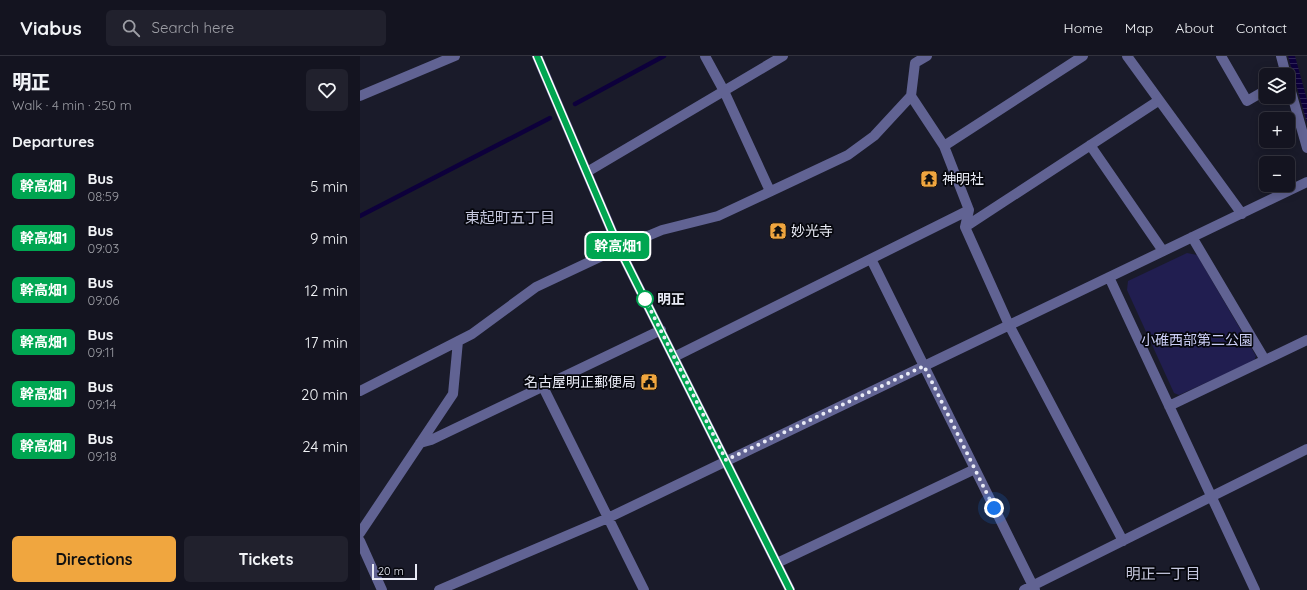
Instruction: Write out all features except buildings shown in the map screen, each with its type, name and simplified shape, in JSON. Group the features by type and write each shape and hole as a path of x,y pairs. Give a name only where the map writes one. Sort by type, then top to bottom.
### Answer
{"street":[{"path":"360,96 454,56"},
{"path":"537,56 619,248 790,590"},
{"path":"705,56 724,91 770,191"},
{"path":"587,172 783,56"},
{"path":"927,56 912,59 911,96 944,146 969,210 965,227 1009,325 1123,541"},
{"path":"944,146 1083,56"},
{"path":"1127,56 1158,101 1242,214"},
{"path":"1221,56 1247,101 1259,94"},
{"path":"1281,56 1284,68"},
{"path":"360,391 472,334 536,287 619,248 662,230 718,216 848,155 874,136 911,96"},
{"path":"965,227 1158,101"},
{"path":"1295,104 1307,148"},
{"path":"1090,145 1163,251"},
{"path":"439,590 608,518 1307,182"},
{"path":"674,357 969,210"},
{"path":"1192,237 1265,360"},
{"path":"871,259 975,469 1031,589 1307,449"},
{"path":"1109,277 1255,590"},
{"path":"420,443 431,440 661,330"},
{"path":"1169,406 1307,340"},
{"path":"360,533 452,394 458,341"},
{"path":"543,387 644,590"},
{"path":"777,563 975,469"},
{"path":"360,541 382,590"}],"green space":[{"name":"小碓西部第二公園","path":"1187,253 1197,255 1256,356 1254,361 1179,395 1174,393 1127,290 1128,281"}],"shaded area":[{"path":"1288,56 1295,56 1307,100 1307,123 1295,81 1295,68 1291,68"}],"waterway":[{"path":"575,104 664,56"},
{"path":"360,216 550,118"}],"bus line":[{"name":"幹高畑1","path":"537,56 619,248 790,590"}],"place":[{"name":"神明社","path":"929,179"},
{"name":"妙光寺","path":"778,231"},
{"name":"明正","path":"645,299"},
{"name":"名古屋明正郵便局","path":"649,382"}],"district":[{"name":"東起町五丁目","path":"510,218"},
{"name":"明正一丁目","path":"1163,574"}],"route":[{"path":"645,299 726,460 924,366 994,508"}]}
